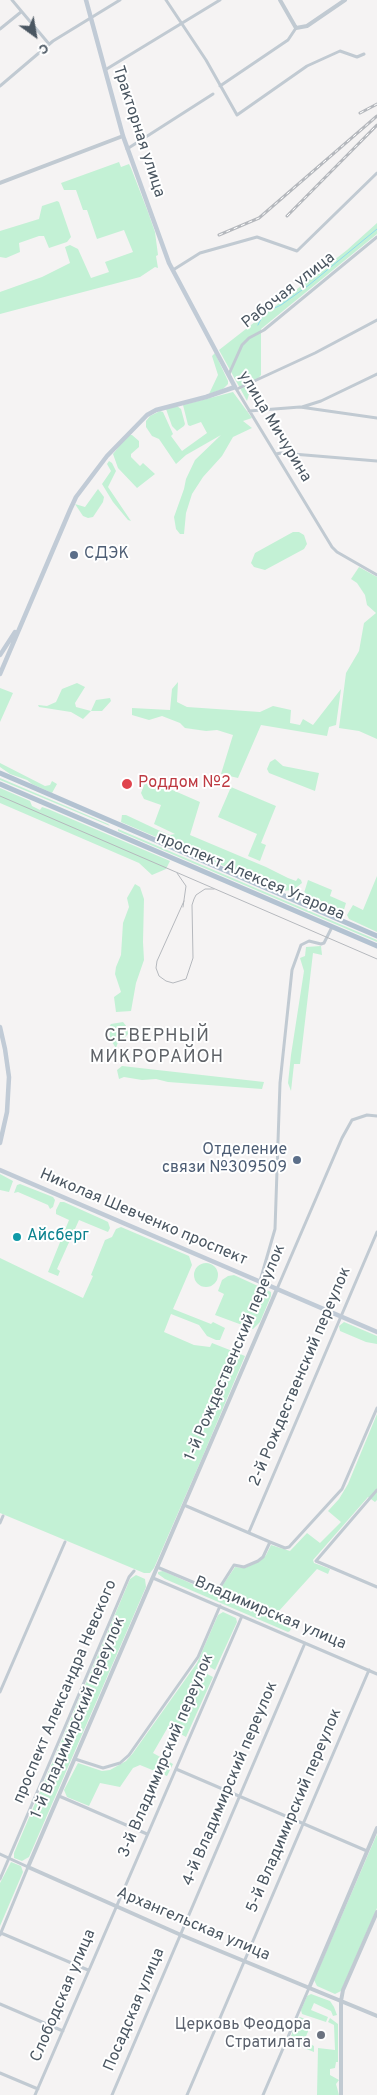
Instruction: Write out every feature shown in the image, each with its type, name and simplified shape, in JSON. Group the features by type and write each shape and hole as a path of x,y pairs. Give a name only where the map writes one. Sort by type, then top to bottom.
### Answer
{"main road":[{"name":"Тракторная улица","path":"86,0 127,149 173,270"},
{"name":"улица Мичурина","path":"173,270 236,388"},
{"path":"0,674 76,497 107,456 133,427 156,410 236,388"},
{"path":"0,656 9,639 19,627"},
{"name":"проспект Алексея Угарова","path":"0,773 377,936"},
{"name":"проспект Алексея Угарова","path":"0,784 377,946"},
{"path":"112,832 116,824"},
{"path":"0,1027 9,1077 7,1112 0,1143"},
{"name":"Николая Шевченко проспект","path":"0,1170 377,1332"}],"street":[{"path":"12,0 49,44"},
{"path":"0,86 49,44 120,0"},
{"path":"166,0 206,60 236,115 307,66 340,51 357,57 364,54"},
{"path":"105,70 220,0"},
{"path":"280,0 296,28"},
{"path":"220,86 288,40 296,28 307,26 345,0"},
{"path":"0,29 22,12"},
{"path":"127,149 214,94"},
{"path":"0,182 123,136"},
{"path":"173,270 200,253 257,237 297,252 377,173"},
{"name":"Рабочая улица","path":"229,374 242,345 249,338 264,330 377,237"},
{"path":"236,388 315,353 377,320"},
{"path":"300,407 321,401 377,374"},
{"name":"улица Мичурина","path":"236,388 332,547 337,552 377,575"},
{"path":"249,410 300,407 377,418"},
{"path":"276,454 377,461"},
{"path":"260,1281 275,1229 280,1083 292,970 301,944 309,942 324,943 332,926"},
{"name":"1-й Рождественский переулок","path":"153,1578 342,1138 352,1120 367,1115 377,1116"},
{"name":"2-й Рождественский переулок","path":"249,1532 377,1232"},
{"path":"184,1505 270,1542 290,1548 337,1496 345,1483 377,1408"},
{"path":"376,1490 316,1560 377,1587"},
{"path":"0,1522 3,1516"},
{"path":"0,1692 65,1542"},
{"path":"157,1567 214,1591 220,1587 234,1565 244,1566 258,1561 263,1556 270,1542"},
{"name":"проспект Александра Невского","path":"0,1879 129,1577 134,1571"},
{"name":"Владимирская улица","path":"153,1578 377,1674"},
{"name":"1-й Владимирский переулок","path":"28,1867 153,1578"},
{"path":"75,1758 103,1768 120,1763 129,1755 198,1656 220,1606"},
{"name":"3-й Владимирский переулок","path":"116,1906 242,1616"},
{"name":"4-й Владимирский переулок","path":"181,1935 305,1643"},
{"name":"5-й Владимирский переулок","path":"187,2095 369,1670"},
{"path":"176,1769 367,1851"},
{"path":"59,1796 147,1834"},
{"path":"263,2095 377,1828"},
{"name":"Архангельская улица","path":"0,1854 181,1935 377,2016"},
{"path":"28,1867 0,1934 88,1970"},
{"name":"Слободская улица","path":"35,2095 116,1906"},
{"path":"341,2095 341,2001 343,1990 377,1912"},
{"name":"Посадская улица","path":"112,2095 181,1935"},
{"path":"0,2004 63,2031"},
{"path":"0,2073 38,2089"}],"green space":[{"path":"119,162 121,167 129,164 148,212 155,232 158,268 155,267 140,277 0,314 0,292 42,277 70,263 65,247 70,245 78,249 91,278 109,272 105,262 133,252 124,230 97,239 87,210 83,210 76,190 64,190 61,183"},
{"path":"59,202 71,237 67,242 49,248 44,236 39,236 19,243 20,252 6,258 0,257 0,231 39,219 42,206"},
{"path":"377,223 377,234 261,329 261,375 251,387 247,401 219,350 347,250"},
{"path":"215,353 228,384 223,389 209,394 218,375 212,356"},
{"path":"233,392 252,418 243,421 252,428 233,437 222,456 203,477 192,494 186,513 184,534 180,534 176,529 174,517 186,479 195,460 221,435 186,455 176,464 159,439 152,436 146,427 146,421 150,416 160,411 163,412 173,434 171,436 182,451 207,433 201,422 188,425 183,405"},
{"path":"177,406 181,409 185,424 177,431 172,426 166,409"},
{"path":"128,435 132,435 139,441 139,447 131,454 131,457 140,466 143,463 155,474 137,488 118,468 113,454"},
{"path":"109,461 116,471 108,487 131,521 113,502 102,484 111,471 107,464"},
{"path":"98,489 104,497 103,502 93,517 83,516 75,504 85,507"},
{"path":"293,532 299,532 304,535 307,544 304,549 265,570 254,567 251,563 255,553"},
{"path":"359,567 377,577 377,739 359,731 339,728 346,673 359,651 364,623 376,613 367,605 365,595 357,583 351,579"},
{"path":"178,682 177,702 187,707 260,712 273,706 291,710 290,723 300,725 303,719 313,725 341,689 336,725 329,727 327,736 261,725 238,778 221,774 233,735 217,730 206,731 185,728 180,723 162,716 149,720 132,715 132,708 170,710 172,689"},
{"path":"77,683 85,687 75,703 76,707 91,711 83,719 71,712 39,707 38,705 47,706 56,702 62,689"},
{"path":"0,688 13,693 0,722"},
{"path":"110,698 111,701 102,711 91,711 96,700"},
{"path":"275,759 283,766 319,773 315,791 269,773 267,769 270,762"},
{"path":"0,763 45,786 50,785 52,781 57,784 52,793 27,780 10,774 0,767"},
{"path":"0,778 108,824 110,826 0,780"},
{"path":"154,782 200,802 190,835 288,878 296,881 298,878 302,883 293,890 282,891 121,822 122,815 126,815 170,835 175,834 154,824 161,805 144,799 141,793 145,783"},
{"path":"231,787 276,806 261,843 266,845 260,861 248,856 257,834 218,817"},
{"path":"0,788 30,801 32,806 40,810 42,807 48,809 170,861 166,869 152,875 139,863 0,803"},
{"path":"118,829 377,940 377,942 118,831"},
{"path":"377,876 377,932 349,919 347,915 353,905 363,910"},
{"path":"308,880 332,890 330,896 346,903 343,913 329,912 309,901 304,893"},
{"path":"135,884 140,887 144,899 144,960 136,983 131,1011 116,1012 114,997 121,992 115,974 116,967 121,955 123,923 129,907 127,898"},
{"path":"321,946 322,955 313,953 300,1064 294,1064 291,1091 288,1083 291,1055 304,971 300,958 305,956 306,947"},
{"path":"123,1022 127,1027 128,1034 118,1042 116,1048 110,1039 109,1027 111,1024"},
{"path":"122,1066 264,1082 262,1089 168,1082 156,1079 142,1080 124,1077 119,1079 117,1070"},
{"path":"0,1174 13,1181 9,1192 0,1190"},
{"path":"20,1184 53,1197 55,1200 53,1207 50,1209 48,1205 18,1192 14,1193 17,1185"},
{"path":"60,1202 64,1202 108,1222 110,1228 108,1232 79,1220 57,1269 60,1271 58,1276 48,1272 69,1220 56,1214"},
{"path":"121,1227 189,1256 192,1265 173,1309 211,1324 213,1322 225,1328 220,1340 216,1340 207,1336 199,1325 171,1314 164,1332 194,1345 210,1347 212,1343 245,1356 154,1568 150,1573 144,1573 0,1513 0,1258 83,1298 93,1276 91,1275 105,1240 112,1237 116,1229"},
{"path":"206,1263 215,1266 218,1275 215,1284 206,1287 197,1284 194,1275 197,1266"},
{"path":"234,1275 271,1292 260,1322 253,1329 215,1315 224,1294 218,1291 222,1280"},
{"path":"344,1322 377,1336 377,1344 366,1342 340,1331 339,1326"},
{"path":"377,1414 377,1500 375,1502 368,1497 313,1560 314,1563 330,1569 328,1574 317,1569 278,1612 294,1620 290,1631 288,1632 165,1579 158,1574 158,1572 163,1571 206,1590 218,1592 235,1567 245,1568 260,1561 266,1555 271,1545 290,1551 307,1533 320,1543 341,1522 328,1511 339,1499 348,1484"},
{"path":"136,1575 145,1579 146,1587 29,1857 22,1861 14,1858 14,1853 130,1579"},
{"path":"223,1612 236,1618 237,1622 215,1670 208,1666 205,1673 213,1677 186,1737 168,1727 153,1753 173,1764 167,1776 140,1765 133,1768 120,1787 100,1783 89,1806 67,1797 64,1790 78,1763 102,1771 110,1770 126,1761 133,1753 197,1663 218,1615"},
{"path":"377,1834 377,1908 341,1991 335,1994 317,1986 314,1980"},
{"path":"11,1862 21,1866 23,1872 0,1926 0,1883"},
{"path":"311,1994 330,2001 337,2015 333,2016 331,2011 314,2003 311,2010 328,2017 326,2022 302,2014 301,2010 307,1996"},
{"path":"300,2017 312,2022 304,2041 314,2046 314,2052 289,2042 297,2019"},
{"path":"330,2018 338,2024 338,2062 336,2062 335,2068 330,2069 330,2075 339,2080 336,2084 339,2095 317,2095 318,2048 335,2050 334,2025 328,2022"}],"waterway":[{"path":"258,325 264,313 281,305 309,285 377,229"}],"tram line":[{"path":"0,796 377,959"},
{"path":"177,873 186,886 183,907"},
{"path":"184,901 157,961 156,968 159,976 173,983 186,979 193,958 192,905 194,899 196,895 205,889 214,889"}],"railway":[{"path":"360,113 377,104"},
{"path":"219,235 259,218 377,116"},
{"path":"287,216 377,125"}],"place":[{"name":"СДЭК","path":"74,555"},
{"name":"Роддом №2","path":"127,784"},
{"name":"Отделение связи №309509","path":"297,1160"},
{"name":"Айсберг","path":"17,1237"},
{"name":"Церковь Феодора Стратилата","path":"321,2035"}],"district":[{"name":"СЕВЕРНЫЙ МИКРОРАЙОН","path":"157,1047"}]}
